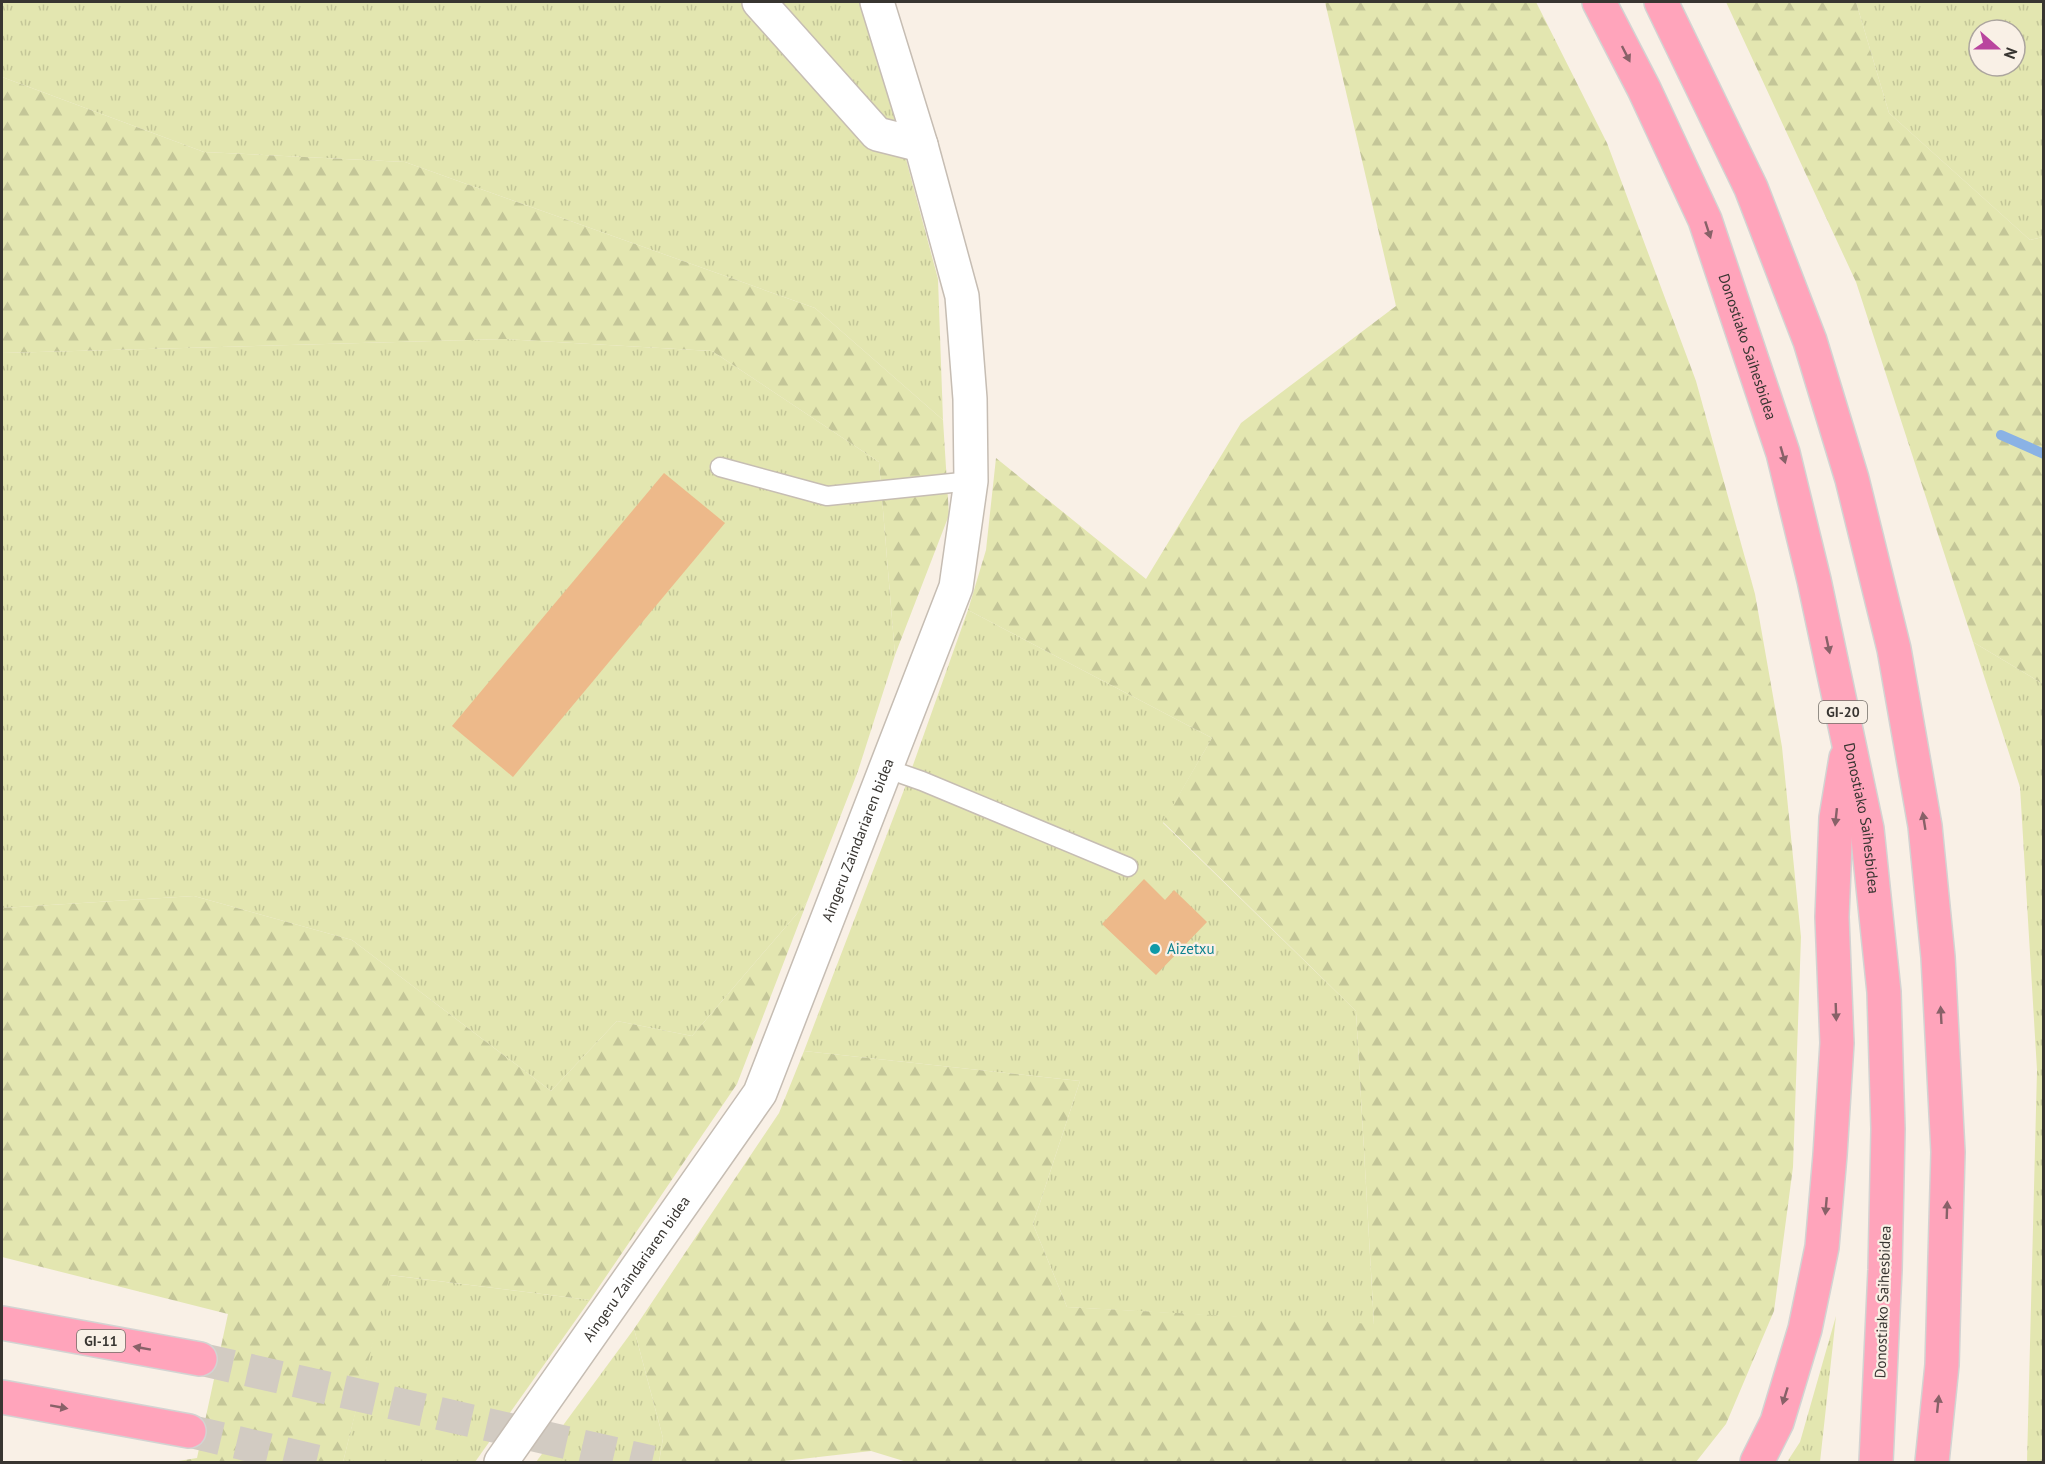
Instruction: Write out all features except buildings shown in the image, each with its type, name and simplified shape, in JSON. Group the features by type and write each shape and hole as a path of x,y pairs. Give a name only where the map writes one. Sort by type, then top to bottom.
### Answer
{"highway":[{"name":"Donostiako Saihesbidea","path":"1599,2 1644,89 1705,220 1783,453 1814,580 1867,829 1884,992 1888,1130 1885,1270 1876,1462"},
{"path":"1661,2 1751,188 1810,341 1851,479 1894,649 1925,826 1938,957 1948,1152 1942,1365 1932,1462"},
{"path":"1757,1462 1777,1422 1802,1339 1822,1246 1837,1043 1832,917 1836,818 1849,738"},
{"name":"GI-11","path":"2,1323 200,1359"},
{"path":"2,1397 189,1431"}],"street":[{"path":"759,2 877,134 921,145"},
{"name":"Aingeru Zaindariaren bidea","path":"501,1462 760,1093 956,587 971,481 970,399 962,296 921,145 877,2"}],"lane":[{"path":"720,467 827,496 971,481"},
{"path":"885,768 922,781 1128,867"}],"green space":[{"path":"2,2 860,2 891,103 938,279 943,420 815,308 405,162 204,152 2,77"},
{"path":"1325,2 1536,2 1607,143 1696,381 1755,594 1782,747 1801,937 1793,1167 1774,1311 1726,1424 1696,1462 907,1462 871,1451 775,1462 659,1462 663,1438 634,1329 779,1113 804,1051 1080,1081 1033,1224 1067,1307 1374,1324 1356,1011 1163,822 1212,738 968,610 986,550 996,458 1146,579 1241,423 1396,306"},
{"path":"1726,2 1856,2 1889,113 2030,240 2043,237 2043,684 1973,642 1856,282"},
{"path":"1856,2 2043,2 2043,237 2030,240 1889,113"},
{"path":"2,77 204,152 405,162 815,308 943,420 949,515 895,655 879,462 712,351 504,339 2,353"},
{"path":"504,339 712,351 879,462 895,655 858,771 807,902 692,1036 617,1021 551,1091 352,940 194,896 2,908 2,353"},
{"path":"968,610 1212,738 1163,823 1356,1011 1374,1325 1067,1307 1033,1224 1080,1081 804,1051 907,782"},
{"path":"1973,642 2043,684 2043,1462 2027,1462 2037,1070 2020,787"},
{"path":"194,896 352,940 551,1091 617,1021 692,1036 807,902 737,1084 590,1300 390,1275 343,1462 172,1462 197,1458 228,1314 2,1257 2,908"},
{"path":"389,1275 590,1300 475,1462 343,1462"},
{"path":"1836,1316 1820,1462 1787,1462 1800,1442"},
{"path":"634,1329 663,1438 659,1462 536,1462"}],"waterway":[{"path":"2001,435 2044,454"}],"tunnel":[{"path":"200,1359 652,1462"},
{"path":"189,1431 320,1462"}],"place":[{"name":"Aizetxu","path":"1155,949"}]}
